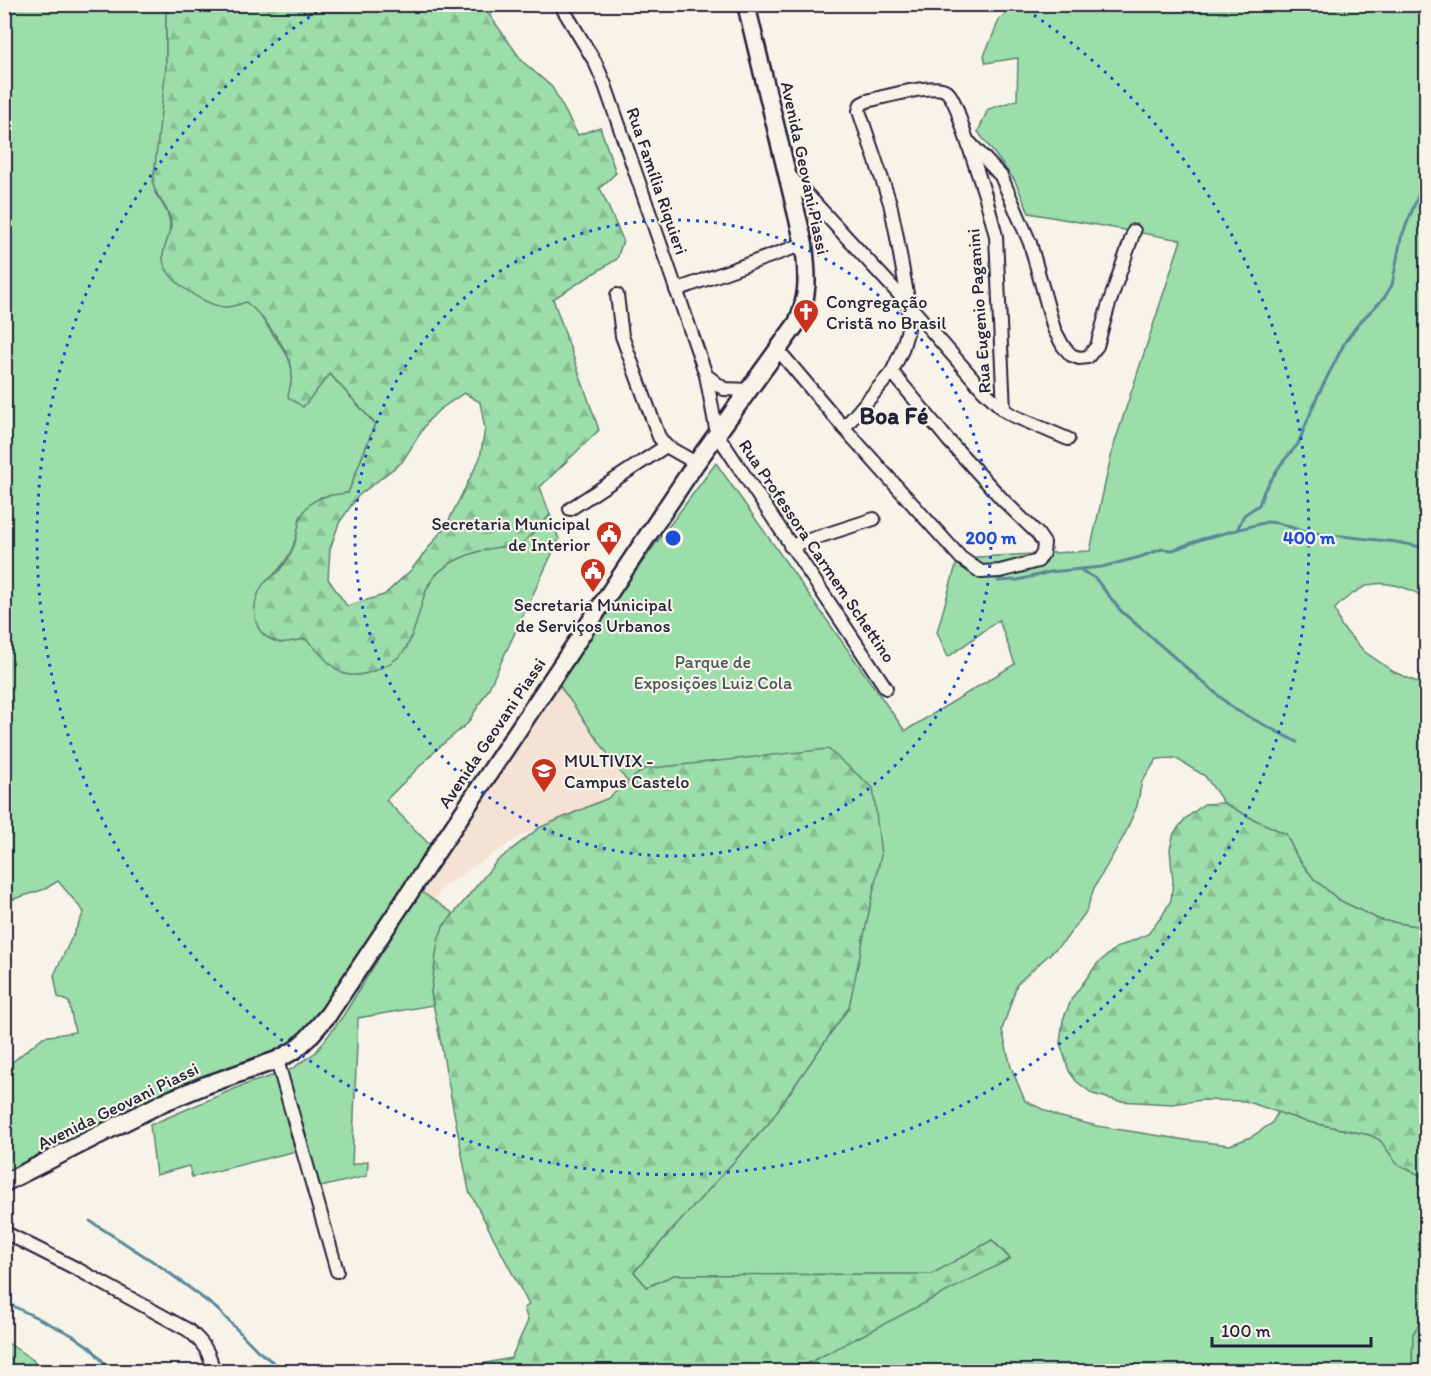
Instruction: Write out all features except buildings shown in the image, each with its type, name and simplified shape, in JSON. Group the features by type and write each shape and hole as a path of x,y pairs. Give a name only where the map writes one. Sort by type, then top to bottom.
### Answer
{"main road":[{"name":"Avenida Geovani Piassi","path":"4,1183 164,1102 277,1060 295,1050 308,1038 328,1014 696,464 798,323 806,304 807,278 804,244 746,4"}],"street":[{"name":"Rua Família Riquieri","path":"560,4 596,62 605,85 706,375 717,434"},
{"name":"Rua Eugenio Paganini","path":"909,304 890,203 859,111 861,104 867,101 928,89 942,89 949,94 956,107 987,198 996,236 1004,410"},
{"path":"968,141 1001,176 1030,243 1054,329 1071,355 1079,358 1088,357 1097,346 1134,231"},
{"path":"788,175 909,304 983,390 1004,410 1068,439"},
{"path":"676,290 804,244"},
{"path":"617,295 622,336 659,437 666,446 696,464"},
{"path":"844,428 892,372 908,329 909,304"},
{"path":"779,351 844,428 961,558 981,572 1000,571 1038,561 1043,553 1044,543 1037,533 948,440 892,372"},
{"path":"706,375 724,389 750,390"},
{"name":"Rua Professora Carmem Schettino","path":"717,434 886,688"},
{"path":"570,509 666,446"},
{"path":"790,546 874,519"},
{"path":"277,1060 337,1271"},
{"path":"4,1232 188,1330 199,1338 206,1348 213,1371"}],"shaded area":[{"name":"MULTIVIX - Campus Castelo","path":"555,679 624,780 592,809 522,835 443,887 431,904 415,893"}],"green space":[{"name":"Parque de Exposições Luiz Cola","path":"1021,4 1426,5 1426,601 1403,587 1374,584 1364,587 1342,601 1335,609 1341,626 1365,652 1394,672 1426,686 1426,926 1380,920 1339,900 1314,879 1297,857 1286,834 1224,803 1205,776 1175,758 1157,759 1142,781 1137,806 1124,836 1094,888 1086,912 1065,940 1017,984 1002,1030 1011,1067 1025,1101 1057,1116 1097,1126 1230,1145 1251,1137 1272,1123 1278,1112 1304,1121 1370,1135 1380,1140 1426,1178 1426,1312 1413,1334 1412,1371 793,1371 1010,1258 992,1240 933,1274 674,1275 647,1287 634,1272 768,1124 849,1007 633,790 555,679 716,463 905,731 1015,664 999,620 948,657 937,632 958,558 1090,551 1113,448 1181,240 1029,213 1015,181 978,132 988,109 1017,100 1018,58 986,63 984,56 1000,18"},
{"path":"4,5 166,5 166,67 155,193 166,210 170,224 163,257 246,302 257,311 288,356 303,406 329,373 375,424 348,493 321,497 300,517 296,538 289,555 263,585 280,643 305,639 317,648 333,666 406,649 424,594 435,577 455,560 480,550 519,547 550,515 559,539 488,690 468,723 437,749 386,800 430,845 320,1019 298,1043 5,1178 5,1068 43,1037 75,1032 69,1002 58,997 54,975 84,912 58,881 45,889 5,902"},
{"path":"166,5 478,5 488,13 523,62 552,87 578,135 600,127 616,173 600,188 623,240 617,259 553,299 599,430 540,487 550,515 519,547 481,551 454,561 443,569 433,578 427,588 413,634 406,648 395,660 377,670 358,675 342,673 305,639 278,642 262,633 255,619 258,594 262,586 279,571 290,555 299,522 305,510 318,499 348,493 375,424 330,374 303,407 288,397 292,379 291,364 275,334 253,308 246,302 226,307 205,301 185,289 164,265 164,248 171,225 166,209 153,184 166,67","holes":["464,393 480,402 485,429 480,458 447,524 411,570 384,595 347,606 328,579 330,549 339,523 358,496 402,462 428,421 439,410"]},
{"path":"828,749 873,788 881,855 849,1007 768,1124 634,1272 647,1287 674,1275 932,1274 992,1240 1010,1259 793,1371 466,1371 467,1367 511,1358 528,1321 524,1308 529,1305 469,1191 431,992 438,940 443,927 496,862 539,828 608,798 644,769"},
{"path":"1224,803 1286,834 1297,857 1314,879 1339,900 1380,920 1426,926 1426,1178 1397,1164 1380,1140 1370,1135 1304,1121 1245,1101 1203,1100 1172,1104 1118,1101 1093,1094 1076,1081 1069,1071 1060,1043 1063,1020 1072,998 1097,964 1116,948 1148,934 1162,916 1171,900 1173,881 1170,849 1174,833 1185,819 1204,804"},
{"path":"420,891 454,914 443,926 431,992 433,1005 358,1018 352,1165 368,1161 367,1176 316,1188 304,1149 192,1177 189,1166 156,1175 150,1125 241,1086 290,1070 316,1052 343,1016"},
{"path":"1426,1312 1426,1371 1412,1371 1413,1334"},
{"path":"5,1341 33,1360 40,1371 5,1371"}],"waterway":[{"path":"1238,528 1244,515 1259,505 1264,491 1281,464 1298,444 1317,397 1345,342 1359,323 1384,298 1392,285 1401,238 1426,176"},
{"path":"998,581 1018,580 1050,572 1102,567 1162,549 1173,550 1202,539 1267,522 1278,523 1305,532 1396,542 1426,548"},
{"path":"1082,571 1095,578 1121,611 1234,709 1297,742"},
{"path":"90,1221 160,1266 217,1309 258,1351 286,1372"},
{"path":"4,1299 7,1303 72,1335 91,1348 112,1372"}],"place":[{"name":"Congregação Cristã no Brasil","path":"806,335"},
{"name":"Secretaria Municipal de Interior","path":"609,557"},
{"name":"Secretaria Municipal de Serviços Urbanos","path":"593,594"},
{"name":"MULTIVIX - Campus Castelo","path":"544,794"}],"district":[{"name":"Boa Fé","path":"894,415"}]}
